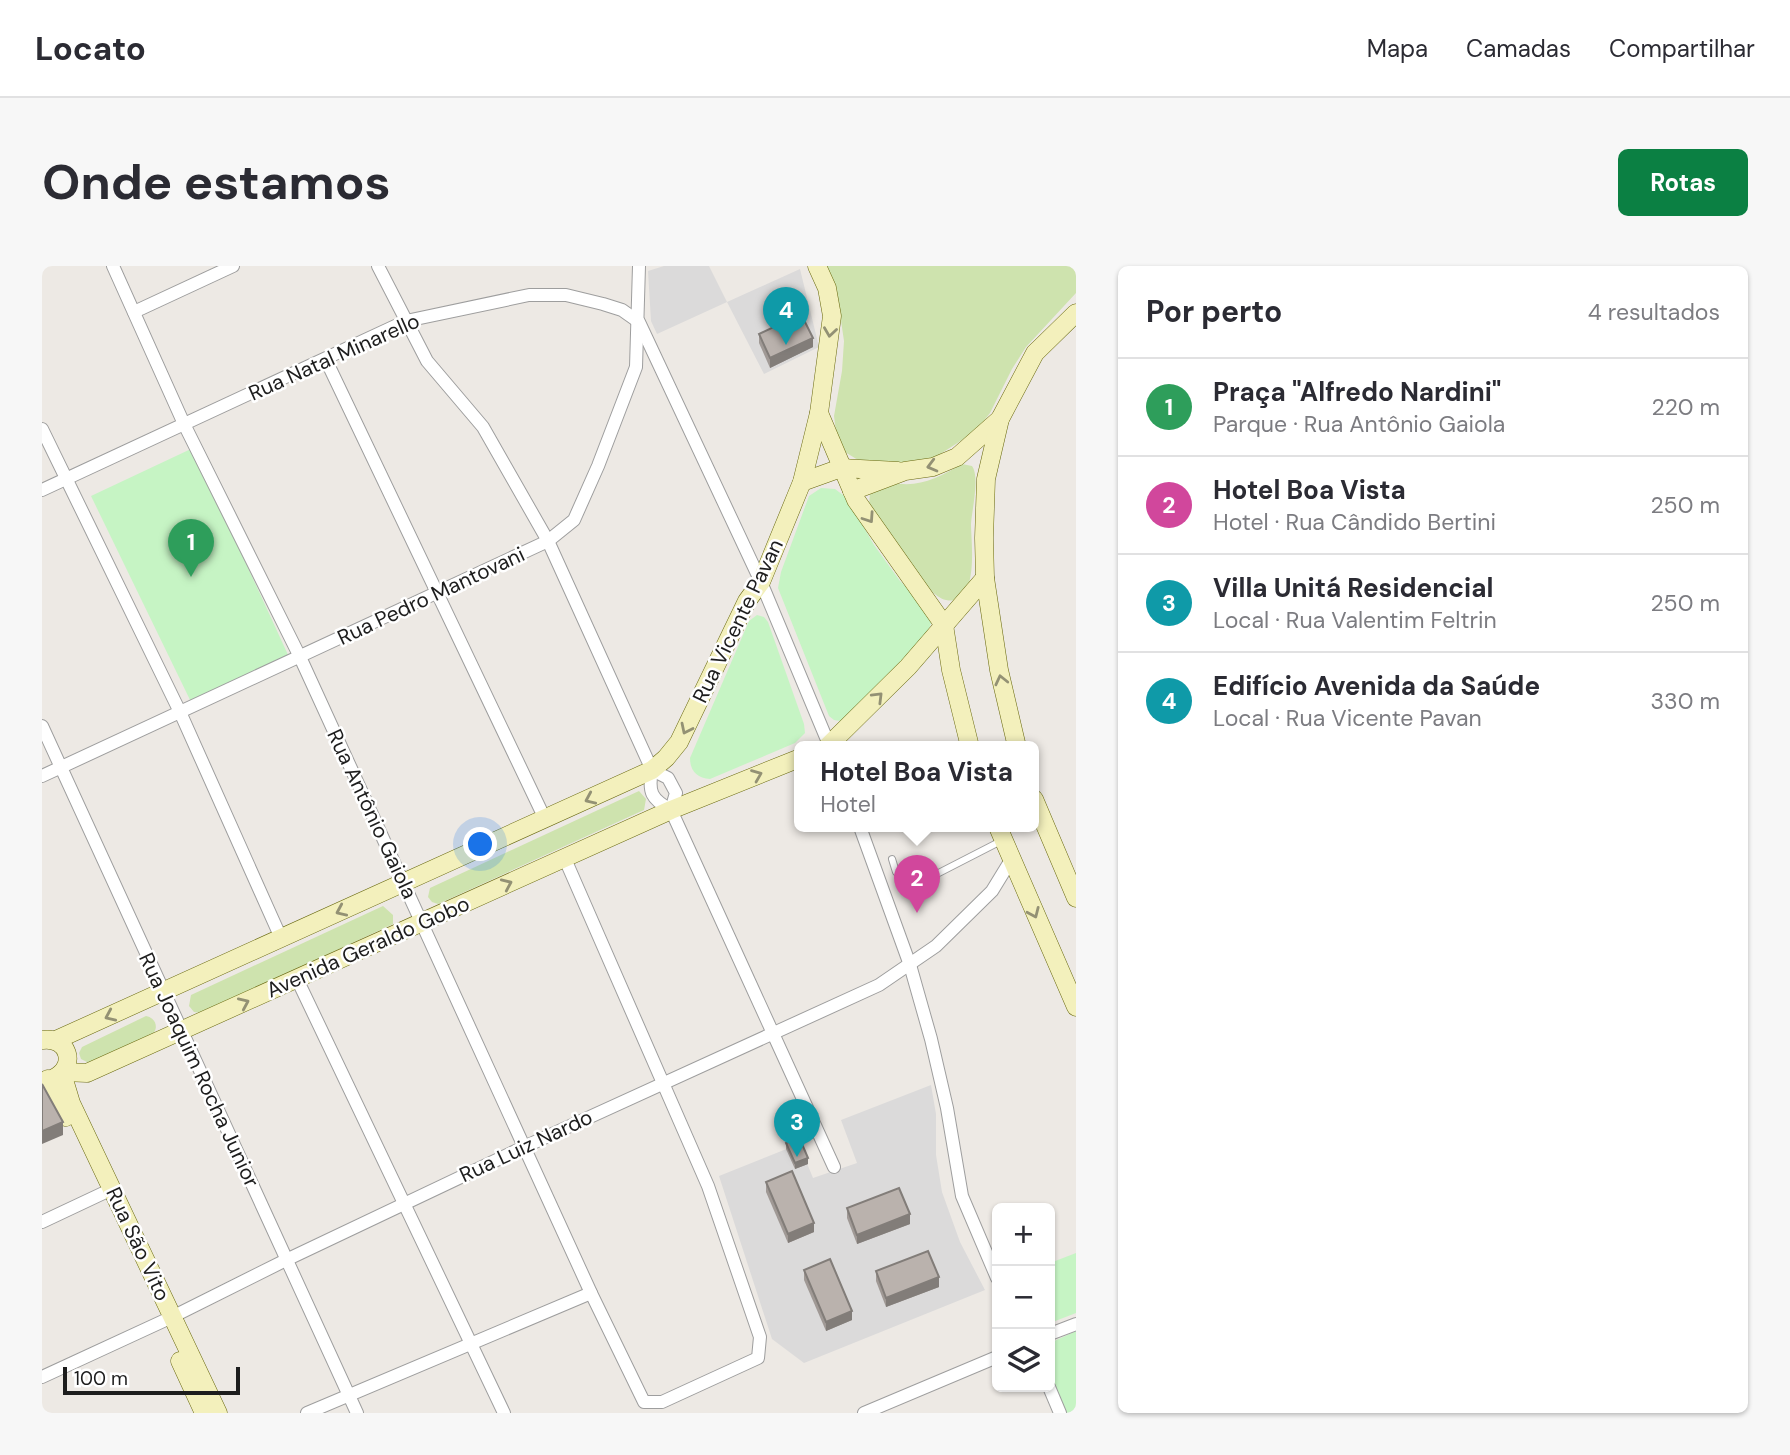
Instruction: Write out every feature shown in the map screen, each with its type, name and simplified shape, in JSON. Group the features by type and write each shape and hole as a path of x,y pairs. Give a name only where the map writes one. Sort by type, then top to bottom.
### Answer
{"street":[{"name":"Rua Antônio Gaiola","path":"113,266 184,424 300,657 591,1293 644,1402 662,1402 758,1357 760,1337 708,1186 662,1083"},
{"path":"134,312 233,266"},
{"path":"378,266 427,361 483,427 548,541 652,770 649,787 657,802 671,810 834,1167"},
{"name":"Rua Pedro Mantovani","path":"42,776 548,541 574,520 636,367 639,266"},
{"path":"817,266 827,288 832,316 819,413 852,491 901,567 944,625 951,670 969,741"},
{"name":"Rua Natal Minarello","path":"42,490 406,321 529,295 566,295 622,310 639,323"},
{"path":"1016,741 999,670 985,578 986,479 1000,419 1035,353 1076,313"},
{"path":"639,323 761,582 827,741"},
{"path":"326,360 545,819"},
{"name":"Rua Vicente Pavan","path":"652,770 679,742 747,601 761,582 802,482 819,413"},
{"path":"802,482 841,468 905,471 933,467 957,457 1000,419"},
{"path":"42,429 180,712 281,938"},
{"path":"957,457 973,460 986,479"},
{"path":"852,491 905,471"},
{"path":"834,741 908,667 985,578"},
{"path":"908,667 934,661 951,670"},
{"name":"Rua Joaquim Rocha Junior","path":"42,726 358,1413"},
{"name":"Avenida Geraldo Gobo","path":"54,1075 87,1073 671,810 794,760"},
{"path":"652,770 668,778 676,793 671,810"},
{"name":"Avenida Geraldo Gobo","path":"46,1040 163,992 652,770"},
{"path":"1039,811 1076,898"},
{"path":"862,832 910,965 947,1108 962,1196 992,1266"},
{"path":"1001,834 1076,1007"},
{"path":"565,859 662,1083"},
{"name":"Rua Luiz Nardo","path":"42,1377 524,1147 879,985 936,946 992,891 1011,860"},
{"path":"992,891 1009,882 1023,888"},
{"path":"297,979 504,1413"},
{"path":"46,1040 61,1043 68,1054 68,1060 54,1075"},
{"path":"71,1103 87,1073"},
{"name":"Rua São Vito","path":"54,1075 71,1103 107,1191"},
{"name":"Rua São Vito","path":"54,1075 167,1319 218,1413"},
{"path":"42,1222 107,1191"},
{"path":"307,1413 591,1293"},
{"name":"Rua São Vito","path":"167,1319 204,1413"},
{"path":"1055,1332 1076,1324"},
{"path":"864,1413 992,1359"},
{"path":"1051,1392 1060,1413"}],"lane":[{"path":"892,859 896,872 909,882 927,879 1001,834"}],"shaded area":[{"path":"664,266 709,266 727,302 657,334 651,321 648,271"},
{"path":"800,269 819,347 764,374 727,302"},
{"path":"931,1085 936,1114 936,1155 942,1192 960,1242 985,1290 804,1363 772,1339 719,1176 799,1144 813,1178 857,1163 841,1120"}],"green space":[{"path":"827,266 1076,266 1076,293 1026,347 990,413 976,431 931,460 901,464 858,460 845,452 837,439 834,416 844,341 836,287"},
{"path":"193,448 289,657 192,704 91,496"},
{"path":"962,464 972,466 975,478 971,571 964,593 957,599 946,600 927,587 904,558 869,505 870,493 890,482 909,484 927,481"},
{"path":"821,488 835,489 847,498 874,545 900,581 928,609 931,623 927,636 846,722 834,720 829,716 778,588 781,572 809,496"},
{"path":"757,615 768,622 805,733 794,743 710,779 701,777 693,770 690,758 749,621"},
{"path":"639,791 646,799 644,810 438,904 428,897 430,888"},
{"path":"383,906 393,915 393,924 202,1013 194,1012 189,1006 191,995"},
{"path":"146,1016 155,1024 152,1035 89,1063 81,1059 79,1053 82,1047"},
{"path":"1076,1253 1076,1313 1055,1321 1055,1266 1055,1261"},
{"path":"1076,1331 1076,1413 1066,1413 1055,1388 1055,1341"}],"building":[{"path":"801,314 813,338 770,358 759,334"},
{"path":"42,1084 63,1122 42,1131"},
{"path":"799,1137 808,1158 795,1163 786,1143"},
{"path":"792,1171 814,1223 788,1234 766,1182"},
{"path":"899,1188 910,1214 857,1235 847,1208"},
{"path":"928,1251 939,1277 886,1298 876,1271"},
{"path":"830,1259 852,1311 826,1322 804,1270"}],"place":[{"name":"Edifício Avenida da Saúde","path":"786,345"},
{"name":"Praça \"Alfredo Nardini\"","path":"191,577"},
{"name":"Hotel Boa Vista","path":"917,913"},
{"name":"Villa Unitá Residencial","path":"797,1157"}]}
